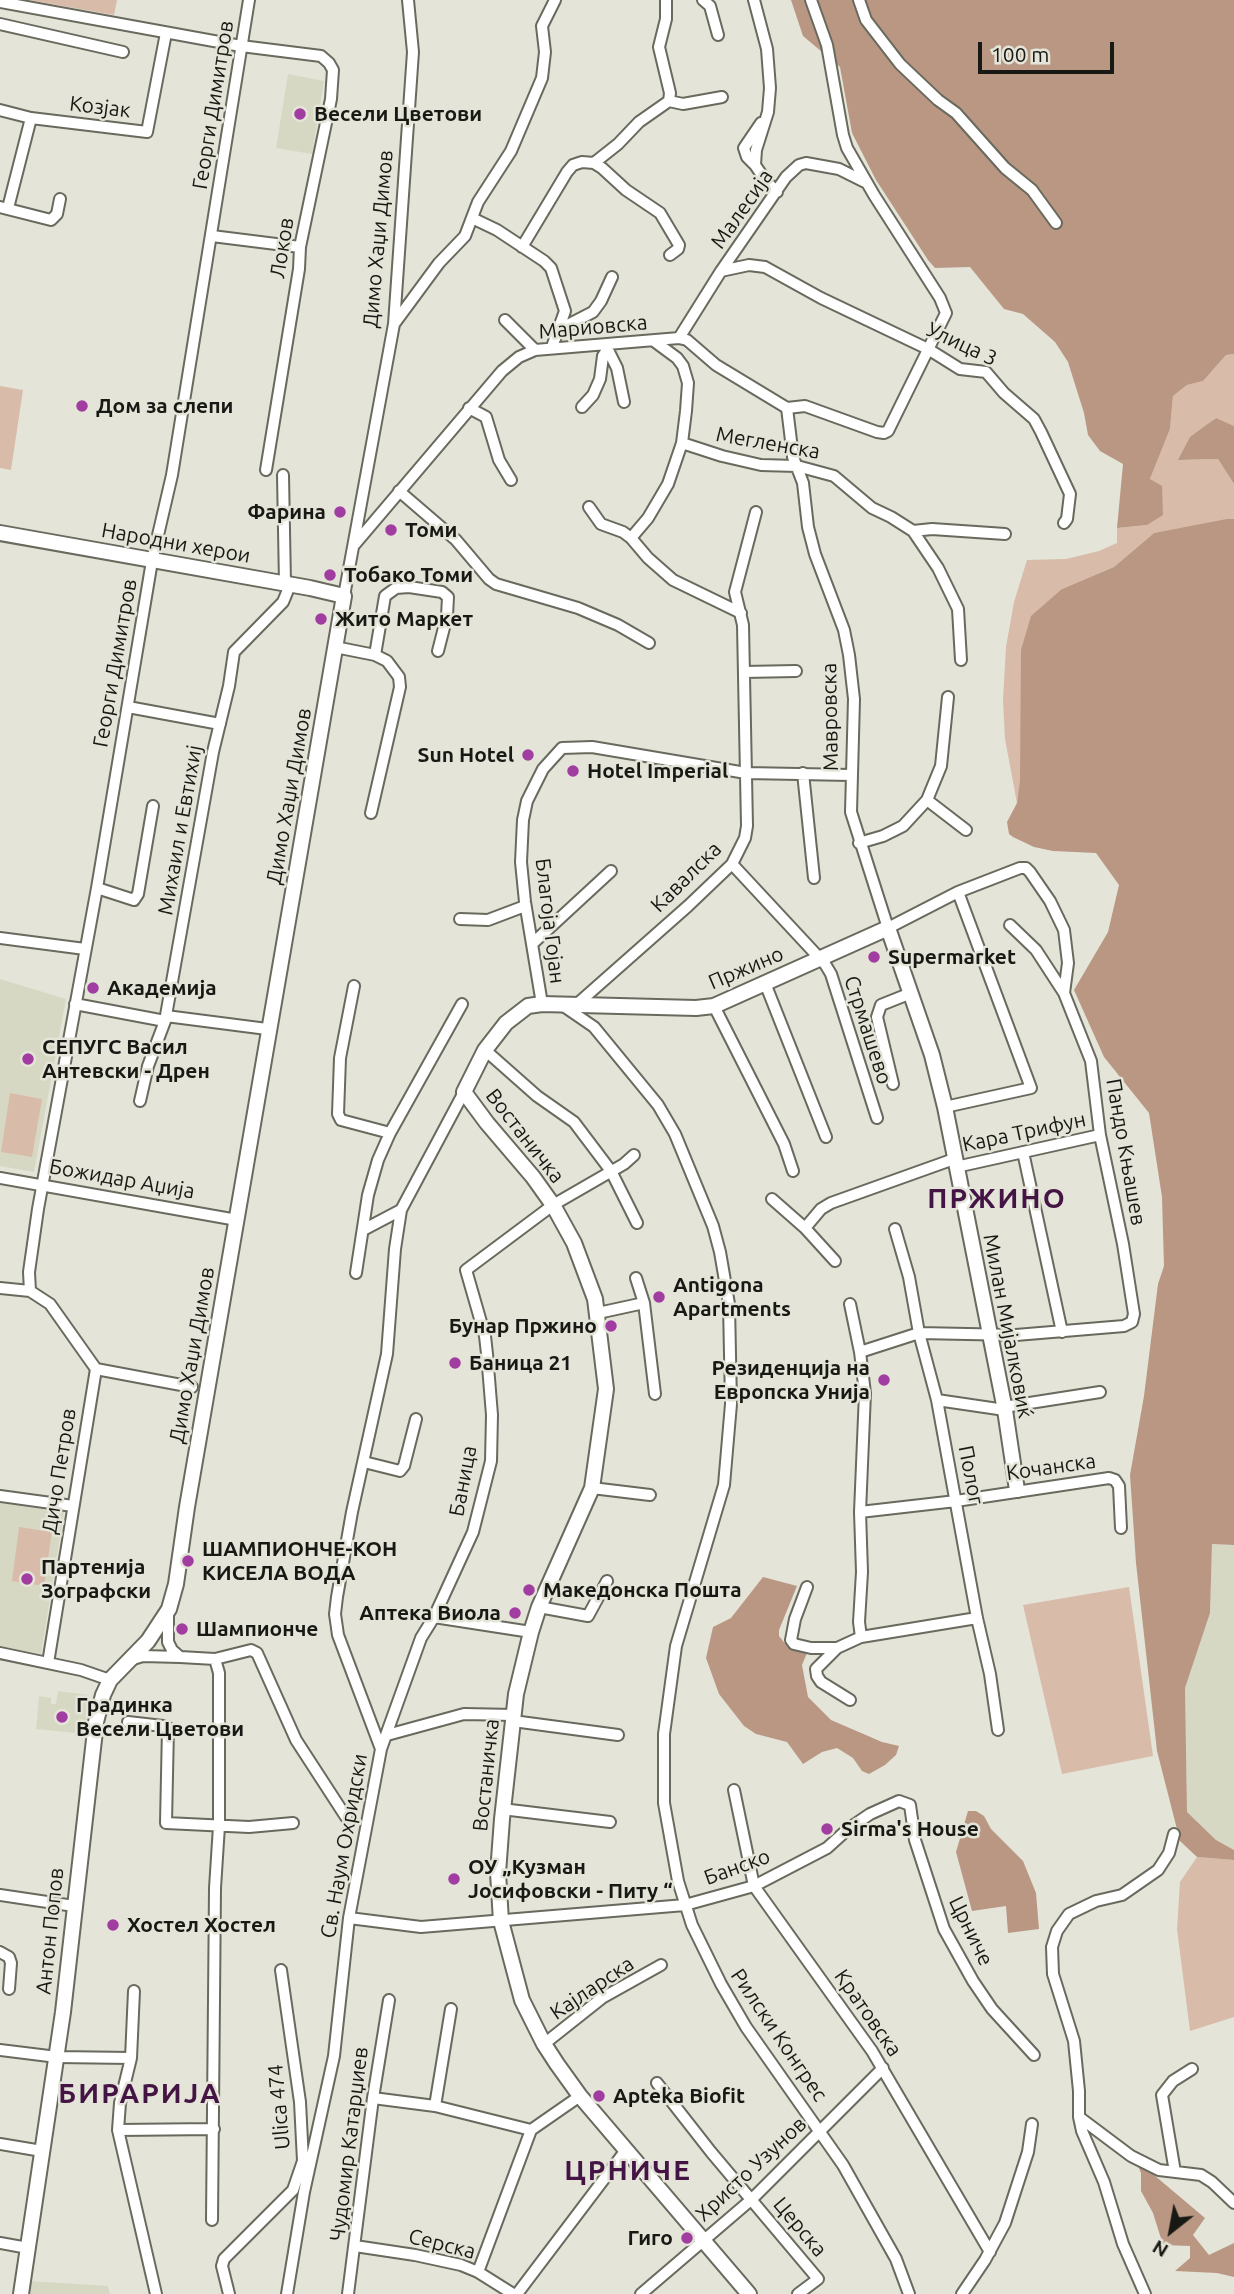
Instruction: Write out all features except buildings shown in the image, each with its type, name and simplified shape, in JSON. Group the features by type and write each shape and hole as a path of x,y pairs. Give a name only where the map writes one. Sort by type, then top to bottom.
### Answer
{"street":[{"name":"Георги Димитров","path":"30,1291 29,1272 43,1185 152,561 172,475 249,0"},
{"name":"Димо Хаџи Димов","path":"171,1602 335,647 394,324 413,51 408,0"},
{"path":"394,324 439,263 465,236 478,202 511,150 542,78 545,52 542,26 555,0"},
{"path":"666,0 666,19 659,47 670,93 669,101"},
{"path":"703,0 710,6 718,35"},
{"path":"754,0 770,72 768,112 756,150 755,165 776,192"},
{"path":"797,467 793,457 788,408 805,405 884,433 888,431 945,318 944,306 853,159 843,135 827,45 811,0"},
{"path":"859,0 866,20 900,64 956,113 1005,168 1031,190 1056,223"},
{"path":"124,52 0,23 2,3 241,46"},
{"name":"Козјак","path":"0,110 31,118 147,132 166,33"},
{"name":"Локов","path":"241,46 321,56 333,70 331,99 300,247 299,269 266,470"},
{"path":"594,163 618,144 639,122 669,101 683,104 722,97"},
{"path":"31,118 4,208 51,220 57,214 60,199"},
{"path":"522,247 573,165 582,162 594,163 665,218 679,245 670,255"},
{"name":"Малесија","path":"679,338 721,271 776,192 799,165 806,163 839,169 867,184"},
{"path":"472,218 497,230 551,268 565,311 552,347"},
{"path":"212,236 300,247"},
{"name":"Улица 3","path":"721,271 741,265 765,267 821,298 928,349 960,369 986,372 1004,393 1034,419 1070,494 1068,519 1064,523"},
{"path":"560,329 593,312 612,277"},
{"path":"505,320 535,350"},
{"name":"Мариовска","path":"355,544 511,362 535,350 552,347 606,347 679,338 687,340 722,370 788,408"},
{"path":"631,538 648,518 668,484 682,443 686,411 686,374 677,358 654,341"},
{"path":"606,347 617,368 624,402"},
{"path":"582,407 593,395 597,385 606,347"},
{"path":"469,408 486,417 499,460 511,480"},
{"name":"Мегленска","path":"682,443 761,466 797,467 834,475 872,508 913,531 939,568 958,609 961,660"},
{"name":"Мавровска","path":"797,467 803,483 808,527 815,554 844,629 849,654 854,710 851,812 888,928"},
{"path":"282,475 288,584"},
{"path":"399,491 456,540 496,584 578,608 618,625 649,643"},
{"path":"363,492 372,505 388,505"},
{"path":"589,507 601,524 631,538 648,558 673,580 741,613"},
{"name":"Кавалска","path":"583,1005 732,864 745,838 744,672 741,613 736,587 757,512"},
{"path":"913,531 932,529 1005,534"},
{"name":"Народни херои","path":"0,536 288,584 344,596"},
{"name":"Михаил и Евтихиј","path":"140,1101 148,1066 166,1018 234,652 284,602 288,584"},
{"path":"375,655 385,596 396,588 409,587 442,592 448,597 447,616 438,651"},
{"path":"335,647 375,655 387,661 401,684 371,813"},
{"path":"744,672 796,671"},
{"path":"859,843 884,836 903,826 927,800 941,766 948,697"},
{"path":"128,707 220,724"},
{"name":"Благоја Гојан","path":"542,1004 525,906 521,862 525,811 542,769 562,748 592,747 746,772"},
{"path":"746,772 851,775"},
{"path":"803,773 814,878"},
{"path":"927,800 966,831"},
{"path":"97,888 134,900 138,894 153,806"},
{"name":"Стрмашево","path":"732,864 831,974 877,1118"},
{"name":"Пржино","path":"464,1092 485,1049 514,1014 528,1006 560,1003 696,1008 714,1006 888,928 958,892 1026,868"},
{"name":"Пандо Књашев","path":"1026,868 1049,901 1064,930 1068,963 1064,993"},
{"path":"532,944 611,871"},
{"path":"945,1107 1031,1088 958,892"},
{"path":"460,919 488,920 525,906"},
{"name":"Пандо Књашев","path":"1010,925 1036,950 1064,993 1091,1061 1100,1135 1123,1244 1134,1314 1132,1322 1124,1326 1062,1332"},
{"name":"Милан Мијалковиќ","path":"888,928 932,1055 945,1107 1004,1409 1017,1490"},
{"path":"0,937 85,949"},
{"path":"765,983 826,1137"},
{"path":"354,986 340,1058 338,1114 341,1119 390,1133"},
{"path":"893,1084 877,1017 881,1005 911,993"},
{"name":"Рилски Конгрес","path":"560,1003 594,1027"},
{"path":"75,1004 166,1018 267,1029"},
{"path":"356,1273 372,1178 390,1133 462,1004"},
{"name":"Рилски Конгрес","path":"583,1005 594,1027 658,1105 675,1134 713,1226 729,1304 731,1404 726,1473 676,1646 664,1734 664,1803 672,1857 685,1905 720,1984 746,2027 821,2131 897,2259 909,2294"},
{"path":"714,1006 784,1144 793,1171"},
{"name":"Востаничка","path":"485,1049 537,1096 574,1122 611,1171 637,1223"},
{"name":"Востаничка","path":"464,1092 533,1178 552,1205 579,1255 598,1313 606,1389 592,1488 539,1607 516,1694 502,1809 498,1873 501,1921 522,2000 544,2044 580,2096 749,2294"},
{"name":"Св. Наум Охридски","path":"287,2294 303,2192 334,2056 349,1918 381,1749 338,1635 335,1614 350,1520 387,1354 395,1249 401,1210 464,1092"},
{"name":"Кара Трифун","path":"805,1228 821,1209 831,1203 955,1163 1100,1135"},
{"path":"860,1352 919,1333 989,1335 1062,1332 1023,1152"},
{"name":"Востаничка","path":"552,1205 634,1155"},
{"name":"Божидар Аџија","path":"0,1178 237,1220"},
{"path":"772,1199 805,1228 835,1261"},
{"name":"Баница","path":"381,1749 409,1666 473,1532 491,1461 492,1415 485,1336 466,1270 552,1205"},
{"path":"363,1230 401,1210"},
{"name":"Полог","path":"895,1229 909,1277 919,1333 937,1400 977,1618 990,1674 998,1730"},
{"path":"636,1278 644,1303 655,1394"},
{"path":"0,1288 30,1291 50,1304 96,1369 192,1387"},
{"path":"598,1313 644,1303"},
{"path":"850,1304 865,1393 860,1512 861,1637"},
{"name":"Дичо Петров","path":"48,1663 96,1369"},
{"path":"937,1400 1004,1409 1100,1392"},
{"path":"364,1462 400,1471 404,1466 416,1419"},
{"name":"Кочанска","path":"860,1512 956,1501 1108,1478 1115,1480 1119,1486 1121,1528"},
{"path":"592,1488 650,1496"},
{"path":"0,1496 73,1506"},
{"path":"539,1607 588,1616 607,1581"},
{"path":"807,1587 795,1619 791,1640 794,1644 811,1648 836,1648 851,1644 861,1637 977,1618"},
{"path":"171,1602 168,1642 180,1657"},
{"name":"Антон Попов","path":"22,2294 57,2057 96,1721 110,1680 148,1641 171,1602"},
{"path":"434,1617 531,1632"},
{"path":"836,1648 819,1664 816,1673 821,1682 850,1700"},
{"path":"133,1659 144,1656 215,1659 251,1650 257,1653 296,1740 346,1817"},
{"path":"0,1653 110,1680"},
{"path":"212,2220 215,1888 219,1826 219,1673 215,1659"},
{"path":"387,1735 464,1714 513,1718 618,1735"},
{"path":"128,1722 168,1728 166,1823 249,1827 293,1822"},
{"name":"Кратовска","path":"734,1790 754,1886 883,2068 990,2252"},
{"name":"Банско","path":"349,1918 421,1927 685,1905 754,1886 827,1848 870,1814 896,1802 910,1805"},
{"name":"Црниче","path":"910,1805 915,1840 944,1928 992,2009 1034,2055"},
{"path":"502,1809 610,1822"},
{"path":"1145,2294 1123,2244 1104,2182 1082,2131 1074,2041 1053,1974 1052,1947 1054,1937 1069,1914 1096,1900 1122,1895 1158,1870 1169,1853 1174,1833"},
{"path":"0,1895 74,1906"},
{"path":"0,1952 9,1957 11,1963 9,1989"},
{"name":"Кајларска","path":"544,2044 595,2003 661,1965"},
{"name":"Ulica 474","path":"229,2294 222,2266 224,2259 292,2190 303,2161 300,2102 281,1970"},
{"path":"134,1991 131,2058 120,2103 118,2130 156,2294"},
{"name":"Чудомир Катарџиев","path":"348,2294 388,2000"},
{"path":"435,2106 451,2009"},
{"path":"0,2050 57,2057 131,2058"},
{"name":"Христо Узунов","path":"641,2294 752,2199 883,2068"},
{"path":"1175,2172 1162,2095 1173,2081 1192,2068"},
{"name":"Церска","path":"657,2083 818,2279 798,2294"},
{"path":"478,2272 531,2130 580,2096"},
{"path":"373,2098 435,2106 531,2130"},
{"path":"1079,2117 1130,2156 1158,2170 1200,2175 1212,2182 1234,2203"},
{"path":"962,2294 990,2252 1005,2223 1028,2152 1032,2124"},
{"path":"118,2130 214,2129"},
{"path":"0,2144 42,2151"},
{"path":"515,2294 626,2150"},
{"path":"0,2243 28,2249"},
{"name":"Серска","path":"355,2246 461,2265 515,2294"}],"shaded area":[{"path":"29,0 117,0 114,15"},
{"path":"791,0 1234,0 1234,354 1226,355 1203,381 1187,385 1173,396 1170,429 1150,479 1162,486 1163,515 1147,525 1117,528 1123,464 1100,451 1088,435 1068,362 1055,342 1023,314 1004,309 970,267 935,268 928,260 876,180 852,133 840,67 803,36"},
{"name":"Весели Цветови","path":"288,74 324,81 312,154 276,148"},
{"path":"1234,354 1234,426 1215,418 1179,460 1218,459 1234,484 1234,519 1154,533 1114,567 1062,589 1017,803 1005,739 1003,700 1006,647 1014,602 1027,560 1066,559 1099,551 1117,543 1117,528 1147,525 1150,479 1170,429 1173,396 1187,385 1203,381 1226,355"},
{"path":"0,386 23,390 11,470 0,468"},
{"path":"1216,418 1234,426 1234,484 1218,459 1178,460 1190,437"},
{"path":"1234,519 1234,1545 1212,1544 1210,1613 1185,1688 1187,1812 1216,1840 1234,1850 1234,1860 1197,1857 1180,1841 1157,1751 1136,1563 1130,1475 1144,1396 1158,1284 1164,1266 1162,1197 1149,1113 1104,1057 1074,990 1108,932 1119,885 1096,853 1053,851 1034,847 1009,834 1007,822 1017,803 1020,781 1021,650 1031,616 1062,589 1114,567 1154,533"},
{"name":"СЕПУГС Васил Антевски - Дрен","path":"0,979 66,999 34,1172 0,1166"},
{"path":"10,1093 42,1099 32,1157 1,1152"},
{"name":"Партенија Зографски","path":"0,1503 64,1512 41,1654 0,1646"},
{"path":"19,1527 52,1532 44,1586 12,1581"},
{"path":"1212,1544 1234,1545 1234,1850 1216,1840 1187,1812 1185,1688 1210,1613"},
{"path":"763,1577 797,1586 779,1636 787,1646 807,1653 802,1665 808,1697 831,1720 882,1742 899,1746 896,1755 885,1765 869,1774 862,1771 853,1758 837,1748 822,1752 803,1764 787,1742 756,1734 744,1726 719,1694 706,1658 713,1627 731,1618"},
{"path":"1129,1587 1153,1756 1062,1774 1023,1605"},
{"name":"Градинка Весели Цветови","path":"58,1691 89,1695 85,1734 36,1729 39,1696 51,1698 51,1704 56,1704"},
{"path":"968,1811 976,1811 984,1816 991,1829 1023,1861 1036,1893 1039,1929 1008,1933 1006,1906 972,1911 956,1852"},
{"path":"1197,1857 1234,1860 1234,2017 1190,2031 1177,1929 1180,1882"},
{"path":"1135,2159 1205,2218 1193,2235 1209,2255 1234,2243 1234,2277 1217,2273 1175,2271 1190,2258 1190,2246 1163,2245 1153,2213 1141,2191 1141,2173"},
{"path":"30,2281 108,2286 110,2294 28,2294"}],"place":[{"name":"Весели Цветови","path":"300,114"},
{"name":"Дом за слепи","path":"82,406"},
{"name":"Фарина","path":"340,512"},
{"name":"Томи","path":"391,530"},
{"name":"Тобако Томи","path":"330,575"},
{"name":"Жито Маркет","path":"321,619"},
{"name":"Sun Hotel","path":"528,755"},
{"name":"Hotel Imperial","path":"573,771"},
{"name":"Supermarket","path":"874,957"},
{"name":"Академија","path":"93,988"},
{"name":"СЕПУГС Васил Антевски - Дрен","path":"28,1059"},
{"name":"Antigona Apartments","path":"659,1297"},
{"name":"Бунар Пржино","path":"611,1326"},
{"name":"Баница 21","path":"455,1363"},
{"name":"Резиденција на Европска Унија","path":"884,1380"},
{"name":"ШАМПИОНЧЕ-КОН КИСЕЛА ВОДА","path":"188,1561"},
{"name":"Партенија Зографски","path":"27,1579"},
{"name":"Македонска Пошта","path":"529,1590"},
{"name":"Аптека Виола","path":"515,1613"},
{"name":"Шампионче","path":"182,1629"},
{"name":"Градинка Весели Цветови","path":"62,1717"},
{"name":"Sirma's House","path":"827,1829"},
{"name":"ОУ „Кузман Јосифовски - Питу “","path":"454,1879"},
{"name":"Хостел Хостел","path":"113,1925"},
{"name":"Apteka Biofit","path":"599,2096"},
{"name":"Гиго","path":"687,2238"}],"district":[{"name":"ПРЖИНО","path":"997,1199"},
{"name":"БИРАРИЈА","path":"140,2094"},
{"name":"ЦРНИЧЕ","path":"628,2171"}]}
